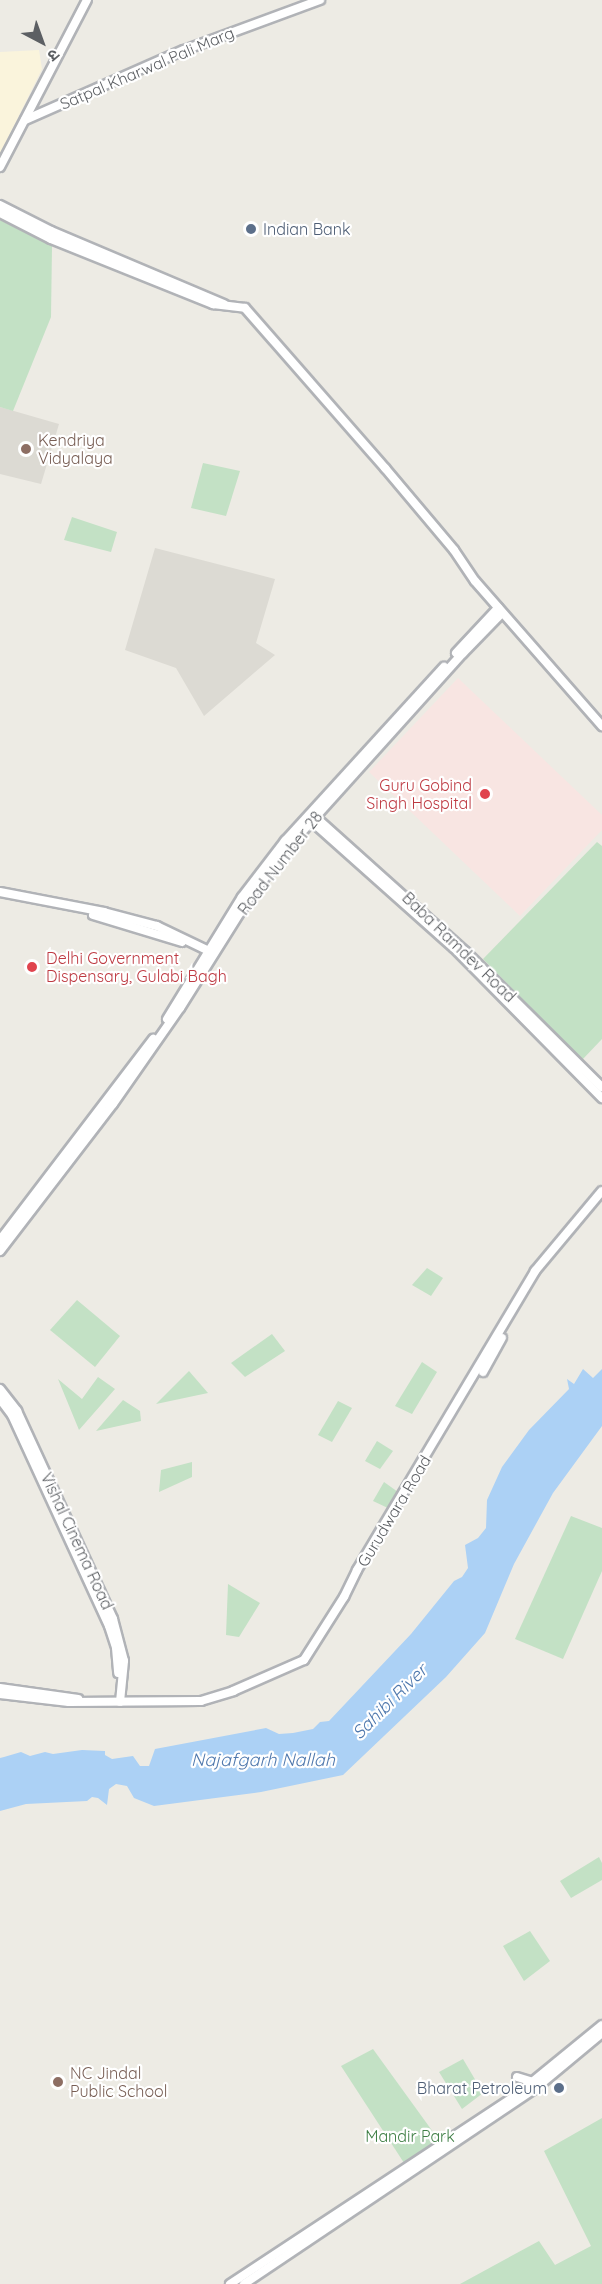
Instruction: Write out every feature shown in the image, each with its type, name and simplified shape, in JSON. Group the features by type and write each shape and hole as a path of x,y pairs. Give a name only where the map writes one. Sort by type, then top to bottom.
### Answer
{"street":[{"path":"0,167 87,0"},
{"name":"Satpal Kharwal Pali Marg","path":"25,120 184,51 320,0"},
{"path":"0,205 51,231 224,303 245,308 454,550 475,581 602,726"},
{"path":"0,213 51,239 213,304 224,303"},
{"name":"Road Number 28","path":"0,1251 89,1137 211,955 242,897 311,817 500,610"},
{"name":"Baba Ramdev Road","path":"311,817 410,900 600,1087 602,1098"},
{"path":"0,894 138,927 180,941 211,955"},
{"name":"Road Number 28","path":"0,1240 164,1024 211,955"},
{"name":"Gurudwara Road","path":"356,1575 535,1271 602,1191"},
{"name":"Gurudwara Road","path":"356,1575 444,1438 545,1264 602,1198"},
{"name":"Vishal Cinema Road","path":"0,1389 17,1411 113,1619 124,1661 118,1702"},
{"name":"Vishal Cinema Road","path":"0,1399 12,1415 109,1626 119,1666 118,1702"},
{"path":"0,1694 82,1701 201,1701 233,1691 304,1660 356,1575"},
{"path":"0,1688 70,1696 82,1701"},
{"path":"230,2284 533,2082 602,2025"},
{"path":"244,2284 537,2087 602,2033"},
{"path":"517,2077 533,2082"}],"shaded area":[{"path":"39,50 42,69 0,154 0,52"},
{"name":"Kendriya Vidyalaya","path":"0,407 59,424 41,484 0,474"},
{"path":"155,548 275,579 256,643 275,655 204,716 176,668 125,650"},
{"name":"Guru Gobind Singh Hospital","path":"458,678 602,815 602,830 520,916 369,772"}],"green space":[{"path":"0,220 52,246 51,317 13,411 0,407"},
{"path":"203,463 240,471 226,516 191,508"},
{"path":"72,517 117,532 111,552 64,540"},
{"path":"597,842 602,846 602,1039 582,1060 483,959"},
{"path":"427,1268 443,1278 431,1296 412,1285"},
{"path":"77,1300 120,1336 95,1367 50,1330"},
{"path":"272,1334 285,1351 245,1377 231,1363"},
{"path":"422,1362 437,1372 412,1414 395,1406"},
{"path":"189,1371 208,1393 156,1404"},
{"path":"98,1377 115,1389 79,1430 58,1379 82,1399"},
{"path":"123,1400 140,1411 141,1421 96,1431"},
{"path":"338,1401 352,1408 332,1442 318,1435"},
{"path":"377,1441 393,1451 380,1469 365,1461"},
{"path":"192,1462 192,1477 159,1492 161,1470"},
{"path":"384,1482 398,1492 390,1509 373,1501"},
{"path":"571,1516 602,1528 602,1571 563,1659 515,1639"},
{"path":"228,1584 260,1603 239,1637 226,1635"},
{"path":"599,1857 602,1863 602,1880 571,1898 560,1881"},
{"path":"530,1931 550,1961 524,1981 503,1946"},
{"name":"Mandir Park","path":"373,2049 441,2143 406,2166 341,2066"},
{"path":"463,2059 483,2093 462,2109 439,2072"},
{"path":"602,2118 602,2284 460,2284 539,2241 555,2265 591,2246 544,2151"}],"water":[{"name":"Najafgarh Nallah","path":"583,1369 593,1378 602,1369 602,1426 553,1493 514,1564 485,1633 446,1677 343,1775 261,1792 154,1806 134,1798 127,1786 116,1784 109,1789 107,1805 98,1798 92,1797 87,1801 26,1804 0,1811 0,1758 21,1752 30,1756 45,1752 53,1754 82,1750 105,1751 105,1755 112,1759 133,1756 140,1766 149,1766 155,1749 266,1728 279,1734 293,1733 313,1729 320,1722 329,1721 411,1634 454,1581 462,1577 468,1568 465,1545 478,1538 486,1528 487,1500 502,1467 529,1430 569,1389 567,1379 574,1384"}],"place":[{"name":"Indian Bank","path":"251,229"},
{"name":"Kendriya Vidyalaya","path":"26,449"},
{"name":"Guru Gobind Singh Hospital","path":"485,794"},
{"name":"Delhi Government Dispensary, Gulabi Bagh","path":"32,967"},
{"name":"NC Jindal Public School","path":"58,2082"},
{"name":"Bharat Petroleum","path":"559,2088"}],"water label":[{"name":"Sahibi River","path":"390,1702"}]}
